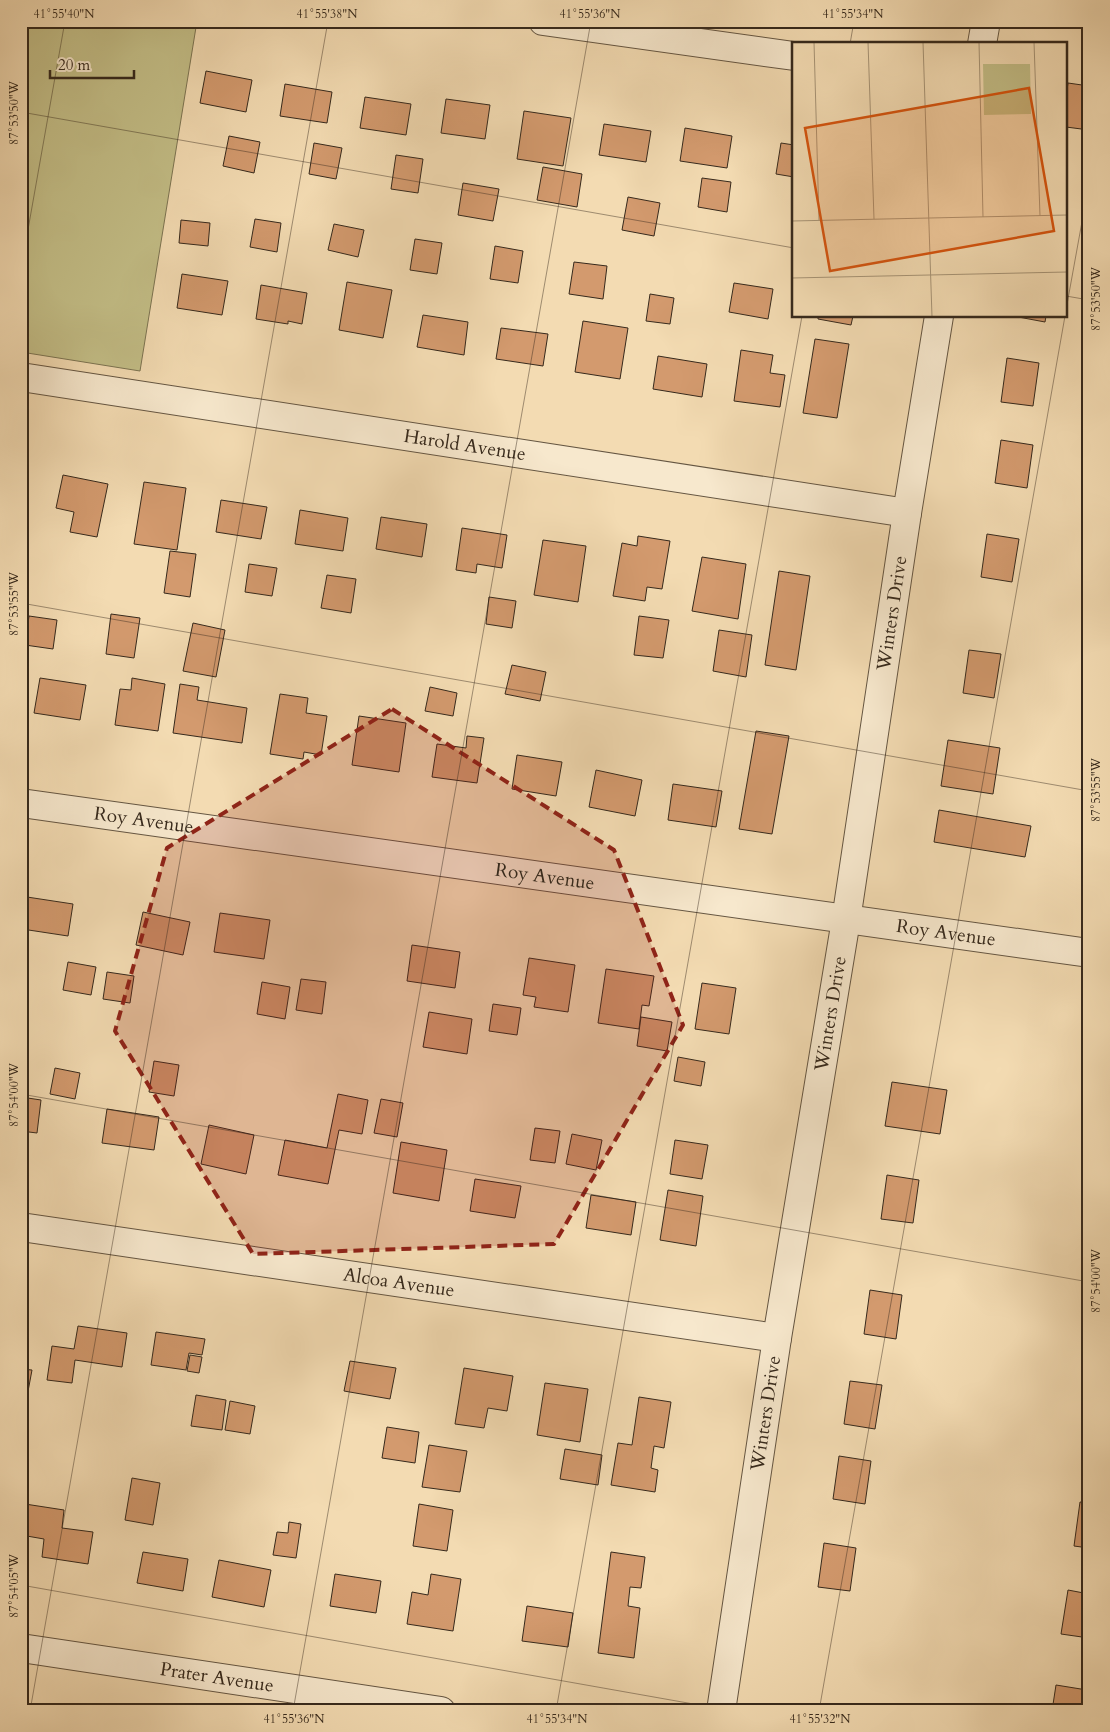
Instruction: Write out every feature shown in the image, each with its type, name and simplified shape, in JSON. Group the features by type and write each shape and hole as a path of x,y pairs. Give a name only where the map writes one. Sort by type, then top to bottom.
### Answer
{"street":[{"path":"543,21 792,56"},
{"path":"982,42 986,21"},
{"name":"Winters Drive","path":"721,1711 777,1338 846,920 907,513 939,318"},
{"name":"Harold Avenue","path":"21,377 907,513"},
{"name":"Roy Avenue","path":"21,803 846,920 1079,951"},
{"name":"Alcoa Avenue","path":"21,1227 777,1338"},
{"name":"Prater Avenue","path":"21,1648 441,1711"}],"highlighted area":[{"path":"392,709 614,850 683,1025 554,1244 253,1254 115,1031 167,848"}],"shaded area":[{"path":"21,21 197,21 140,371 21,352"}],"building":[{"path":"206,71 252,80 246,112 200,103"},
{"path":"1068,83 1089,86 1089,130 1068,127"},
{"path":"285,84 332,92 327,123 280,116"},
{"path":"365,97 411,104 406,135 360,128"},
{"path":"446,99 490,105 485,139 441,133"},
{"path":"524,111 571,118 563,166 517,159"},
{"path":"604,124 651,131 646,162 599,155"},
{"path":"685,128 732,136 727,168 680,161"},
{"path":"229,136 260,142 254,173 223,166"},
{"path":"314,143 342,148 336,179 309,174"},
{"path":"781,143 792,145 792,177 776,174"},
{"path":"396,155 423,159 418,193 391,189"},
{"path":"543,167 582,174 577,207 537,200"},
{"path":"702,178 731,182 727,212 698,207"},
{"path":"463,183 499,189 493,221 458,215"},
{"path":"628,197 660,203 654,236 622,230"},
{"path":"255,219 281,223 277,252 250,247"},
{"path":"181,220 210,223 208,246 179,243"},
{"path":"334,224 364,230 358,257 328,250"},
{"path":"415,239 442,243 437,274 410,270"},
{"path":"495,246 523,251 518,283 490,279"},
{"path":"574,262 607,266 603,299 569,294"},
{"path":"182,274 228,281 222,315 177,308"},
{"path":"347,282 392,290 383,338 339,330"},
{"path":"734,283 773,289 768,319 729,312"},
{"path":"261,285 307,293 302,324 288,321 288,324 256,319"},
{"path":"650,294 674,298 670,324 646,321"},
{"path":"423,315 468,322 464,355 417,347"},
{"path":"818,318 853,318 851,325"},
{"path":"1024,318 1046,318 1045,322"},
{"path":"583,321 628,328 620,379 575,372"},
{"path":"501,328 548,334 543,366 496,359"},
{"path":"815,339 849,344 837,418 803,413"},
{"path":"741,350 773,355 770,373 785,375 780,407 734,401"},
{"path":"658,356 707,364 702,397 653,389"},
{"path":"1007,358 1039,363 1033,406 1001,402"},
{"path":"1001,440 1033,445 1027,488 995,483"},
{"path":"21,471 28,472 23,506 21,505"},
{"path":"63,475 108,484 97,537 70,532 74,512 56,508"},
{"path":"144,482 186,488 177,550 134,544"},
{"path":"221,500 267,507 261,539 216,532"},
{"path":"300,510 348,518 343,551 295,544"},
{"path":"381,517 427,524 422,557 376,549"},
{"path":"462,528 507,535 502,568 477,564 476,573 456,570"},
{"path":"987,534 1019,539 1012,582 981,577"},
{"path":"638,536 670,541 662,589 647,587 645,601 613,596 622,543 637,546"},
{"path":"543,540 586,546 578,602 534,595"},
{"path":"170,551 196,554 190,597 164,593"},
{"path":"702,557 746,564 738,619 692,611"},
{"path":"249,564 277,568 272,596 245,592"},
{"path":"779,571 810,576 796,670 765,665"},
{"path":"327,575 356,579 351,613 321,608"},
{"path":"489,597 516,601 512,628 486,624"},
{"path":"111,614 140,618 134,658 106,654"},
{"path":"29,616 57,620 53,649 25,645"},
{"path":"639,616 669,620 663,658 634,655"},
{"path":"193,623 225,630 216,677 183,671"},
{"path":"719,630 752,635 746,677 713,671"},
{"path":"969,650 1001,654 994,698 963,693"},
{"path":"512,665 546,672 540,701 505,694"},
{"path":"40,678 86,685 80,720 34,713"},
{"path":"132,678 165,684 158,731 115,725 120,689 131,690"},
{"path":"180,684 199,687 197,700 247,708 242,743 173,733"},
{"path":"430,687 457,693 453,716 425,711"},
{"path":"280,694 308,698 306,713 327,716 321,755 304,752 303,759 270,754"},
{"path":"359,716 406,723 399,772 352,765"},
{"path":"756,731 789,736 772,834 739,829"},
{"path":"467,736 484,738 477,783 432,777 437,744 466,748"},
{"path":"948,740 1000,748 993,794 941,786"},
{"path":"517,755 562,762 556,796 512,789"},
{"path":"596,770 642,780 635,816 589,807"},
{"path":"673,784 722,791 716,827 668,820"},
{"path":"939,810 1031,826 1025,857 934,842"},
{"path":"27,897 73,904 68,936 22,929"},
{"path":"143,912 190,922 183,955 136,945"},
{"path":"220,913 270,920 264,959 214,952"},
{"path":"412,945 460,952 455,988 407,981"},
{"path":"529,958 575,965 568,1012 534,1007 536,997 523,995"},
{"path":"68,962 96,967 91,995 63,990"},
{"path":"606,969 654,976 649,1006 642,1005 639,1029 598,1023"},
{"path":"107,972 134,976 130,1003 103,999"},
{"path":"301,979 326,982 322,1014 296,1010"},
{"path":"262,982 290,987 285,1019 257,1014"},
{"path":"702,983 736,988 729,1034 695,1029"},
{"path":"493,1004 521,1008 517,1035 489,1031"},
{"path":"429,1012 472,1019 467,1054 423,1047"},
{"path":"641,1017 672,1022 667,1051 637,1046"},
{"path":"678,1057 705,1062 701,1086 674,1081"},
{"path":"154,1061 179,1065 174,1096 149,1092"},
{"path":"55,1068 80,1073 75,1099 50,1094"},
{"path":"892,1082 947,1090 940,1134 885,1126"},
{"path":"338,1094 368,1100 362,1134 339,1130 328,1184 278,1175 285,1140 327,1148"},
{"path":"21,1097 41,1100 37,1133 21,1131"},
{"path":"381,1099 403,1103 397,1137 374,1133"},
{"path":"107,1109 159,1117 154,1150 102,1143"},
{"path":"209,1125 254,1135 246,1174 201,1164"},
{"path":"535,1128 560,1131 555,1163 530,1160"},
{"path":"572,1134 602,1140 596,1170 566,1164"},
{"path":"675,1140 708,1145 702,1179 670,1174"},
{"path":"401,1142 447,1150 439,1201 393,1193"},
{"path":"887,1175 919,1180 913,1223 881,1219"},
{"path":"475,1179 521,1186 515,1218 470,1211"},
{"path":"668,1190 703,1196 696,1246 660,1240"},
{"path":"591,1195 636,1202 631,1235 586,1228"},
{"path":"870,1290 902,1295 896,1339 864,1334"},
{"path":"78,1326 127,1333 122,1367 75,1360 72,1383 47,1380 52,1346 74,1349"},
{"path":"156,1332 205,1339 202,1355 189,1353 186,1370 151,1365"},
{"path":"190,1355 202,1357 199,1373 187,1371"},
{"path":"350,1361 396,1368 390,1399 344,1391"},
{"path":"464,1368 513,1376 507,1411 488,1408 484,1428 455,1424"},
{"path":"21,1369 32,1370 26,1402 21,1401"},
{"path":"850,1381 882,1385 875,1429 844,1424"},
{"path":"545,1383 588,1389 580,1442 537,1435"},
{"path":"196,1395 226,1400 222,1430 191,1426"},
{"path":"639,1397 671,1402 664,1448 654,1446 651,1468 658,1470 655,1492 611,1485 618,1443 632,1445"},
{"path":"230,1401 255,1406 250,1434 225,1430"},
{"path":"387,1427 419,1432 415,1463 382,1458"},
{"path":"429,1445 467,1451 460,1492 422,1487"},
{"path":"565,1449 602,1455 598,1485 560,1479"},
{"path":"839,1456 871,1461 865,1504 833,1499"},
{"path":"132,1478 160,1483 153,1525 125,1520"},
{"path":"1080,1502 1089,1503 1089,1548 1074,1546"},
{"path":"25,1504 64,1510 62,1528 93,1532 88,1564 42,1557 44,1539 21,1535"},
{"path":"419,1504 453,1510 447,1551 413,1546"},
{"path":"289,1522 301,1524 296,1558 273,1555 277,1532 288,1533"},
{"path":"824,1543 856,1548 850,1591 818,1587"},
{"path":"143,1552 188,1559 183,1591 137,1583"},
{"path":"611,1552 645,1557 641,1588 630,1587 628,1606 640,1608 634,1658 598,1653"},
{"path":"219,1560 271,1570 264,1607 212,1597"},
{"path":"335,1574 381,1581 376,1613 330,1606"},
{"path":"431,1574 461,1579 453,1631 407,1624 412,1592 428,1595"},
{"path":"1068,1590 1089,1594 1089,1638 1061,1634"},
{"path":"527,1606 573,1613 568,1647 522,1641"},
{"path":"1056,1685 1087,1690 1084,1711 1052,1711"}]}
